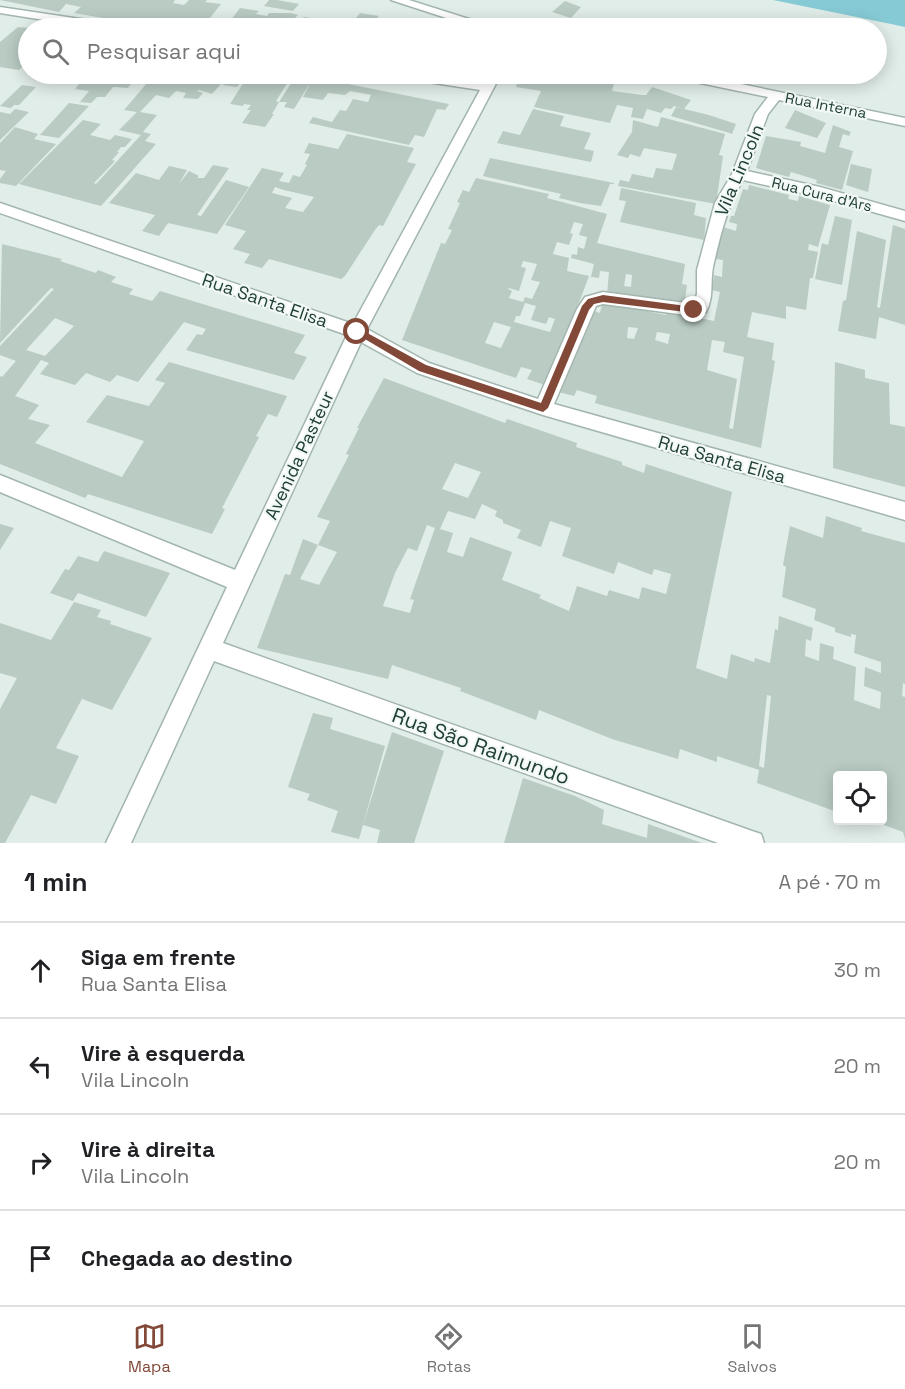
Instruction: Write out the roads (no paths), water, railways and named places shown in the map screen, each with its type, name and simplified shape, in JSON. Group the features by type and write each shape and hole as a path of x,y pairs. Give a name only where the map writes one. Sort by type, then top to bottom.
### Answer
{"street":[{"path":"397,0 455,18"},
{"path":"0,10 51,18"},
{"name":"Avenida Pasteur","path":"118,843 357,332 490,84"},
{"name":"Rua Interna","path":"724,84 905,122"},
{"name":"Vila Lincoln","path":"543,408 585,309 591,301 603,298 694,310 700,308 705,294 705,270 722,203 739,174 762,114 776,95"},
{"name":"Rua Cura d'Ars","path":"739,174 820,192 905,216"},
{"name":"Rua Santa Elisa","path":"0,208 357,332 423,368 543,408 905,511"},
{"path":"0,483 240,582"},
{"name":"Rua São Raimundo","path":"210,649 753,843"}],"water":[{"path":"773,0 905,0 905,27 887,23 887,18 862,18"}]}
